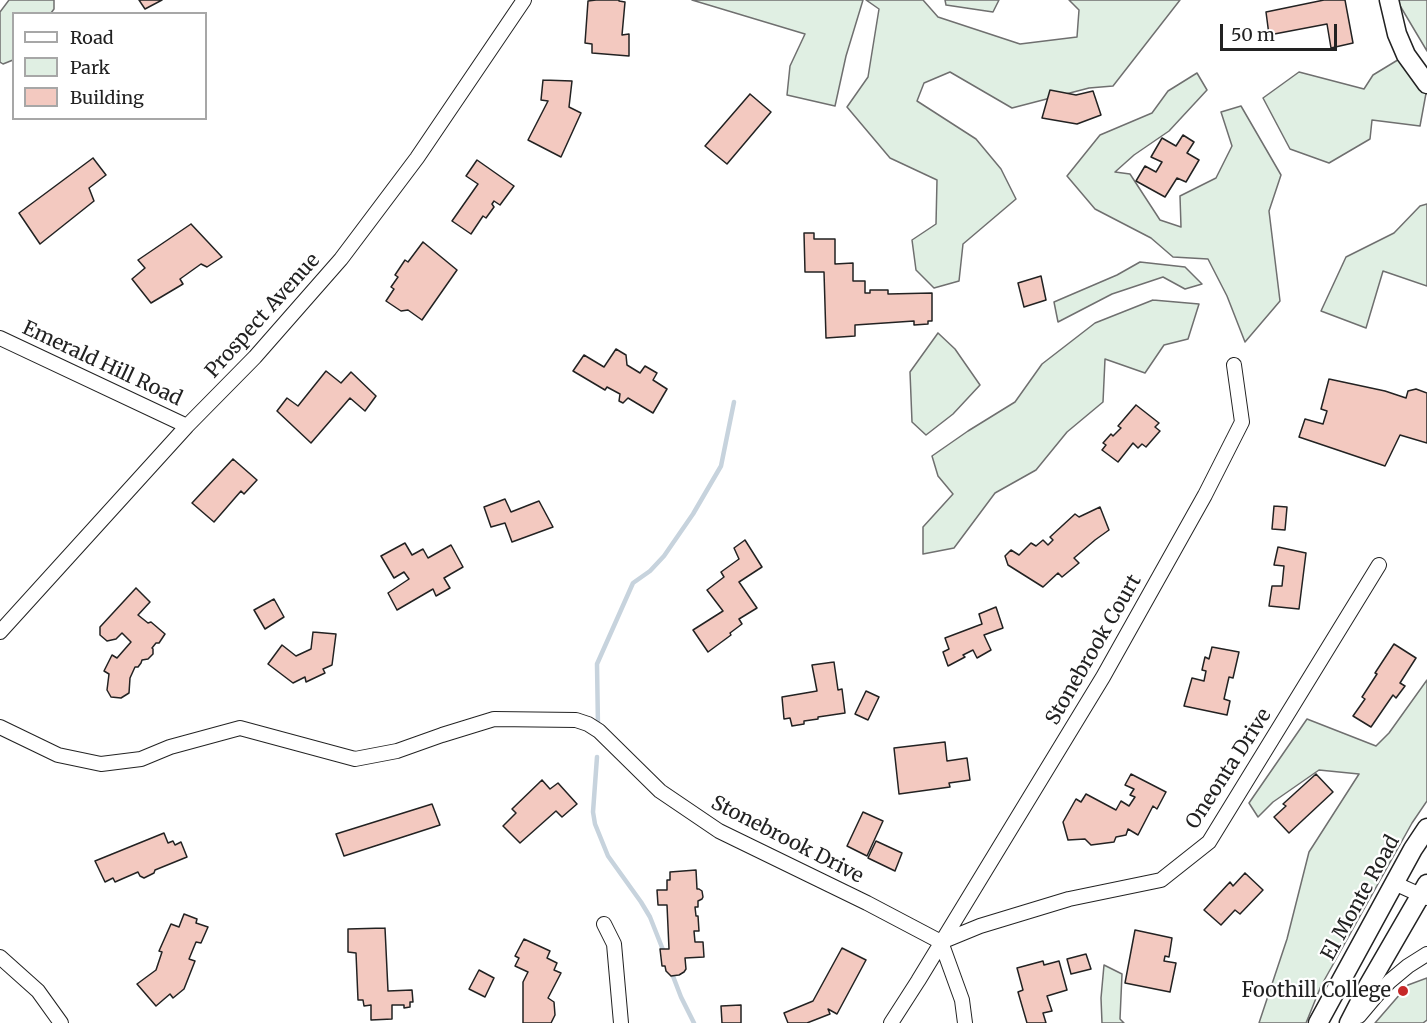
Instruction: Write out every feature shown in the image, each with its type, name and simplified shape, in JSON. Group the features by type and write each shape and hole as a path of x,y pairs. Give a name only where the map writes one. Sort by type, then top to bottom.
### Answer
{"street":[{"name":"Prospect Avenue","path":"0,632 187,426 255,357 341,259 417,158 524,0"},
{"path":"1389,0 1397,34 1406,55 1427,84"},
{"name":"Emerald Hill Road","path":"0,338 187,426"},
{"name":"Stonebrook Court","path":"891,1023 1103,677 1205,495 1242,422 1234,365"},
{"name":"Oneonta Drive","path":"941,942 980,926 1069,899 1161,880 1209,842 1379,565"},
{"name":"Stonebrook Drive","path":"0,727 58,755 101,764 141,759 170,747 240,728 355,759 397,751 494,719 576,720 599,731 660,791 719,831 941,942"},
{"name":"El Monte Road","path":"1318,1023 1413,849 1427,828"},
{"path":"1349,1023 1368,986 1425,893 1394,883"},
{"path":"604,924 614,944 621,1023"},
{"path":"941,942 962,1000 965,1023"},
{"path":"1354,1023 1390,981 1427,954"},
{"path":"0,957 38,991 61,1023"}],"green space":[{"path":"9,0 54,0 52,12 12,12 12,60 3,64 0,62 0,12"},
{"path":"692,0 863,0 846,56 835,106 787,95 790,66 805,34"},
{"path":"866,0 923,0 938,17 1020,44 1077,37 1079,10 1069,0 1180,0 1113,86 1089,88 1012,108 950,72 924,83 917,101 976,139 1001,169 1016,199 963,244 959,281 934,288 916,270 912,240 936,224 937,180 890,158 847,107 868,77 879,9"},
{"path":"945,0 999,0 993,12 946,5"},
{"path":"1398,0 1427,0 1427,51 1399,4"},
{"path":"1401,58 1427,88 1420,126 1372,120 1370,139 1329,163 1290,149 1263,98 1299,72 1364,89 1373,75"},
{"path":"1197,73 1207,90 1169,131 1134,155 1115,172 1130,174 1160,220 1181,227 1180,196 1216,178 1232,146 1221,112 1241,106 1281,175 1269,211 1280,301 1245,342 1227,296 1208,259 1173,257 1151,238 1095,209 1067,176 1100,135 1152,113 1168,91"},
{"path":"1427,204 1427,286 1383,271 1366,328 1321,311 1346,257 1394,233 1420,206"},
{"path":"1140,262 1185,267 1202,284 1185,289 1163,277 1112,294 1058,322 1054,302 1117,275"},
{"path":"1153,300 1199,304 1188,339 1164,345 1145,373 1105,359 1103,402 1067,432 1036,470 995,493 954,548 923,554 923,527 953,494 938,476 932,456 1015,402 1042,364 1095,323"},
{"path":"938,333 955,349 980,385 953,414 926,435 912,422 910,372"},
{"path":"1427,680 1427,801 1412,823 1321,986 1306,1023 1259,1023 1287,939 1309,852 1359,774 1319,770 1273,802 1258,817 1249,803 1307,719 1376,746 1389,733"},
{"path":"1104,965 1122,974 1120,1019 1124,1023 1102,1023 1101,998"},
{"path":"1427,978 1427,1020 1423,1023 1375,1023 1408,985"}],"building":[{"path":"139,0 162,0 145,9"},
{"path":"1324,0 1345,0 1353,43 1331,48 1327,24 1269,35 1266,12"},
{"path":"588,1 625,2 622,35 629,34 629,56 592,53 592,44 585,43"},
{"path":"543,80 572,81 569,107 581,113 561,157 528,140 548,101 541,100"},
{"path":"1050,90 1076,95 1093,91 1101,115 1077,124 1042,118"},
{"path":"750,94 771,112 727,164 705,146"},
{"path":"1183,135 1194,142 1187,153 1199,160 1186,182 1177,178 1165,197 1136,181 1145,166 1156,172 1162,162 1151,157 1162,138 1176,146"},
{"path":"93,158 106,175 89,188 94,201 40,244 19,213"},
{"path":"477,160 514,186 500,205 494,201 492,204 494,207 486,218 483,216 471,234 452,221 478,184 466,176"},
{"path":"191,224 222,257 207,267 201,264 180,279 183,284 151,303 132,279 145,268 138,260"},
{"path":"804,233 814,233 814,239 835,239 835,264 853,263 853,281 865,281 865,293 870,293 870,290 888,290 888,294 932,293 932,321 928,321 928,324 914,325 914,321 855,325 855,336 826,338 824,272 805,272"},
{"path":"423,242 457,270 422,320 408,310 401,311 386,301 394,289 391,287 398,277 395,275 405,260 408,262"},
{"path":"1041,276 1046,300 1024,307 1018,283"},
{"path":"616,349 626,355 627,365 640,373 645,366 657,373 653,380 667,389 653,413 628,398 623,403 619,401 620,394 607,387 605,390 573,371 584,355 604,367"},
{"path":"326,371 341,383 351,372 376,396 365,411 350,398 311,443 277,411 287,398 298,406"},
{"path":"1329,379 1406,398 1408,391 1416,389 1427,393 1427,443 1400,435 1385,466 1299,437 1305,419 1323,424 1327,411 1321,409"},
{"path":"1136,405 1159,423 1155,427 1160,431 1146,447 1142,444 1138,448 1133,443 1118,462 1102,450 1106,445 1103,443 1121,428 1118,426"},
{"path":"233,459 257,480 244,494 241,491 214,522 192,503"},
{"path":"505,499 511,512 539,501 553,527 512,542 505,523 491,527 484,507"},
{"path":"1274,506 1287,507 1285,530 1272,529"},
{"path":"1100,507 1109,530 1074,558 1079,563 1062,577 1058,573 1043,587 1008,565 1005,556 1011,550 1019,555 1031,543 1036,546 1043,540 1048,545 1053,540 1050,537 1075,514 1079,517"},
{"path":"745,540 762,567 739,582 757,608 739,619 742,624 708,652 693,630 723,611 707,590 724,577 721,572 739,559 734,548"},
{"path":"405,543 412,555 423,549 428,558 451,545 463,567 444,578 450,588 436,596 433,589 397,610 388,593 409,579 404,572 394,578 381,556"},
{"path":"1278,547 1306,553 1299,609 1269,606 1272,586 1282,586 1284,566 1274,565"},
{"path":"136,588 150,602 138,615 165,634 152,648 153,654 135,667 130,678 129,693 121,698 111,697 107,690 109,674 104,671 112,655 117,658 131,642 122,633 116,639 107,641 100,635 100,627"},
{"path":"274,599 284,617 265,629 254,610"},
{"path":"996,607 1003,628 984,635 991,650 977,658 973,650 948,666 943,652 949,649 945,638 982,624 979,614"},
{"path":"313,632 336,634 332,665 323,669 325,673 306,682 305,677 293,683 268,664 282,645 296,656 311,649"},
{"path":"1394,644 1416,658 1400,683 1405,686 1396,698 1393,695 1371,727 1353,716 1365,699 1362,697 1377,674 1375,673"},
{"path":"1212,647 1239,652 1233,678 1229,677 1224,699 1230,701 1227,715 1184,706 1192,678 1204,681 1206,671 1202,670 1205,657 1209,659"},
{"path":"834,662 838,690 842,689 845,713 818,717 818,719 804,721 804,724 792,726 790,718 784,719 782,697 817,691 812,665"},
{"path":"866,691 879,697 868,720 855,714"},
{"path":"945,742 947,761 967,758 970,780 949,783 950,787 899,794 894,748"},
{"path":"1131,774 1166,792 1157,809 1153,806 1138,835 1128,829 1126,835 1116,837 1114,842 1091,845 1085,839 1068,840 1063,822 1076,799 1081,802 1086,794 1116,810 1121,801 1129,806 1135,797 1130,795 1134,789 1125,785"},
{"path":"1316,774 1333,792 1289,833 1274,817 1286,806 1283,804"},
{"path":"542,780 550,789 558,783 577,804 562,817 556,811 520,843 503,826 516,813 512,809"},
{"path":"432,804 440,825 344,856 336,834"},
{"path":"863,812 883,821 867,856 847,846"},
{"path":"164,833 168,843 173,841 175,845 181,842 187,857 155,870 154,873 144,878 138,872 115,882 113,878 105,882 95,861"},
{"path":"876,841 902,853 895,871 868,858"},
{"path":"696,870 697,889 702,891 703,897 698,901 698,907 695,907 699,931 694,931 695,942 703,942 704,957 685,958 684,972 671,976 665,966 662,966 660,949 669,949 667,905 658,905 657,890 667,890 670,872"},
{"path":"1245,873 1263,890 1240,914 1235,910 1221,925 1204,910 1230,882 1233,886"},
{"path":"184,914 197,919 196,923 208,927 201,943 196,942 189,959 195,961 184,989 173,998 170,994 156,1006 137,984 156,970 162,952 159,951 171,924 179,927"},
{"path":"385,928 388,991 412,990 413,1002 410,1002 410,1007 404,1008 404,1005 392,1005 392,1019 371,1020 371,1005 364,1006 363,1000 358,1000 356,953 348,952 348,929"},
{"path":"1135,930 1172,938 1169,957 1165,956 1164,961 1176,963 1170,992 1125,983"},
{"path":"524,939 550,951 547,958 557,963 554,970 561,973 548,998 554,1002 555,1015 551,1023 523,1023 523,982 528,972 515,966 519,958 515,956"},
{"path":"842,948 866,960 837,1014 828,1009 830,1014 807,1023 788,1023 784,1013 813,1001"},
{"path":"1086,954 1091,969 1071,974 1067,959"},
{"path":"1043,961 1044,965 1059,961 1067,990 1047,996 1052,1011 1043,1013 1046,1023 1027,1023 1018,992 1023,990 1017,968"},
{"path":"479,970 494,978 485,997 469,989"},
{"path":"741,1005 741,1023 722,1023 721,1006"}],"waterway":[{"path":"598,727 597,664 633,583 650,571 664,556 693,514 721,466 734,402"},
{"path":"597,757 593,812 595,824 608,856 650,917 665,955"},
{"path":"671,971 694,1023"}],"place":[{"name":"Foothill College","path":"1403,991"}]}
